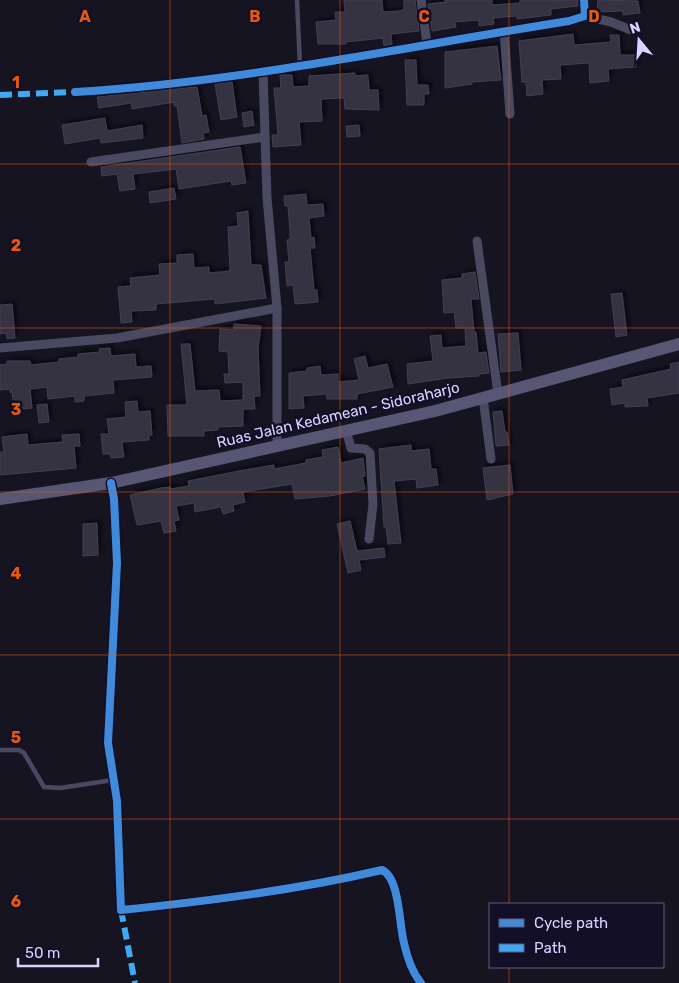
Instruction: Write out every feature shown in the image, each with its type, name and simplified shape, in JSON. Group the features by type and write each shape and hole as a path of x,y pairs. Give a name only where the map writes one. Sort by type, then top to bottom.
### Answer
{"main road":[{"name":"Ruas Jalan Kedamean - Sidoraharjo","path":"0,499 110,482 346,430 483,398 679,344"}],"street":[{"path":"421,0 427,44"},
{"path":"584,0 585,16"},
{"path":"75,92 122,89 263,72 585,16 611,22 631,30"},
{"path":"504,31 510,114"},
{"path":"263,72 267,198 277,308 277,445"},
{"path":"91,162 265,137"},
{"path":"477,241 498,394"},
{"path":"0,348 117,338 277,308"},
{"path":"483,398 491,459"},
{"path":"346,430 351,448 365,449 370,453 373,504 369,539"},
{"path":"110,482 114,499 117,563 108,719 113,780 117,801 121,910 224,899 327,883 382,870 387,872 391,879 404,945 412,969 421,983"}],"lane":[{"path":"297,0 300,66"},
{"path":"0,750 18,750 24,753 44,787 60,788 113,780"}],"building":[{"path":"344,0 382,0 383,12 400,11 404,9 404,0 415,0 419,31 391,34 392,44 384,46 383,38 346,42 346,44 318,44 316,22 336,20 335,12 345,12"},
{"path":"445,0 492,0 492,5 520,3 520,0 578,0 578,6 551,9 551,15 517,19 517,16 493,18 494,24 479,26 479,20 455,22 456,27 432,31 428,4 446,2"},
{"path":"598,0 638,1 640,13 623,15 623,11 597,12"},
{"path":"573,34 574,45 611,42 610,35 619,35 620,55 636,55 636,67 608,69 609,81 590,83 589,63 560,65 561,79 542,80 543,94 527,96 526,82 522,82 519,41"},
{"path":"497,46 501,80 472,82 472,84 445,88 445,52"},
{"path":"405,60 416,60 417,85 428,85 429,94 424,94 424,105 407,105"},
{"path":"355,73 355,76 368,75 369,90 378,90 379,110 345,109 344,98 321,99 322,121 299,122 301,145 273,147 272,135 278,135 274,88 281,88 280,75 292,75 293,87 309,86 309,76"},
{"path":"232,82 237,117 221,120 215,84"},
{"path":"197,87 202,116 206,115 209,132 203,133 204,139 182,143 177,106 174,106 174,102 132,109 131,103 99,108 97,97"},
{"path":"252,111 254,125 244,127 242,113"},
{"path":"105,118 107,131 142,125 143,138 101,143 100,138 65,144 62,125"},
{"path":"359,125 360,136 347,137 346,126"},
{"path":"240,147 246,183 232,185 231,181 179,189 176,169 133,174 135,189 120,191 117,174 102,176 101,167"},
{"path":"174,188 176,199 150,203 149,192"},
{"path":"306,194 307,205 323,204 324,216 309,218 311,238 314,237 315,248 310,248 314,290 317,290 318,302 295,304 293,285 287,286 285,262 289,262 287,240 290,239 290,231 288,206 285,206 284,196"},
{"path":"248,211 251,265 261,265 266,298 215,304 215,299 156,304 156,310 131,311 132,322 121,323 118,287 131,286 130,278 160,275 159,264 177,263 177,255 193,254 194,268 209,267 209,273 230,271 228,227 238,226 237,213"},
{"path":"475,272 479,299 471,299 474,332 476,332 478,353 486,352 489,373 479,374 479,376 408,384 407,364 433,361 430,336 441,335 442,348 466,346 465,328 456,328 454,312 444,313 442,280 462,278 462,274"},
{"path":"622,293 627,335 616,337 611,294"},
{"path":"12,304 15,338 7,339 6,333 0,334 0,305"},
{"path":"234,324 261,326 258,348 260,396 254,396 255,409 243,409 243,426 218,427 218,430 204,431 204,436 168,436 167,405 187,405 181,344 190,344 195,391 219,390 220,401 243,400 243,382 225,383 224,374 229,374 228,352 219,351 220,329 234,330"},
{"path":"518,333 521,370 501,372 498,334"},
{"path":"110,348 111,356 135,354 136,367 151,366 152,377 113,380 114,393 84,396 84,401 75,402 75,396 48,399 47,387 30,389 32,408 14,410 10,389 0,390 0,365 7,364 7,361 30,361 31,365 59,362 59,359 78,357 78,354 100,352 99,349"},
{"path":"365,356 368,368 387,364 393,387 357,394 357,399 327,399 326,394 303,396 304,408 289,409 289,373 307,371 307,368 320,366 321,375 338,374 338,382 359,380 354,359"},
{"path":"679,362 679,393 647,398 648,406 625,407 625,403 612,405 610,389 623,387 622,380 671,369 670,364"},
{"path":"137,401 138,412 150,411 152,435 149,435 149,440 122,442 124,457 111,458 110,454 103,454 101,434 109,434 107,419 126,417 125,402"},
{"path":"47,404 49,422 39,423 37,405"},
{"path":"502,411 509,445 496,446 493,412"},
{"path":"27,434 28,445 63,442 62,435 79,434 80,446 74,446 76,468 0,475 0,452 4,452 2,437"},
{"path":"411,445 411,451 429,449 431,469 436,469 438,485 417,488 416,479 394,481 401,543 388,544 386,527 384,527 379,449"},
{"path":"338,447 341,463 363,458 365,476 362,476 365,489 330,496 295,499 292,484 243,492 245,502 233,505 234,511 223,514 221,507 195,512 194,503 176,506 179,520 174,521 176,531 164,533 161,521 137,525 130,495 161,488 170,487 171,489 189,486 188,481 239,471 274,465 274,469 306,463 306,460 323,457 322,450"},
{"path":"510,465 513,494 487,500 483,468"},
{"path":"350,521 357,551 384,548 385,557 359,560 361,570 348,573 337,524"},
{"path":"97,523 98,555 83,556 83,524"}],"marked path":[{"path":"0,95 75,92"},
{"path":"121,910 135,983"}],"cycle path":[{"path":"75,92 137,87 261,72 569,21 585,16 584,0"},
{"path":"111,483 114,499 117,563 108,743 117,801 121,910 252,894 382,870 388,875 396,892 402,935 407,954 412,969 421,983"}]}
